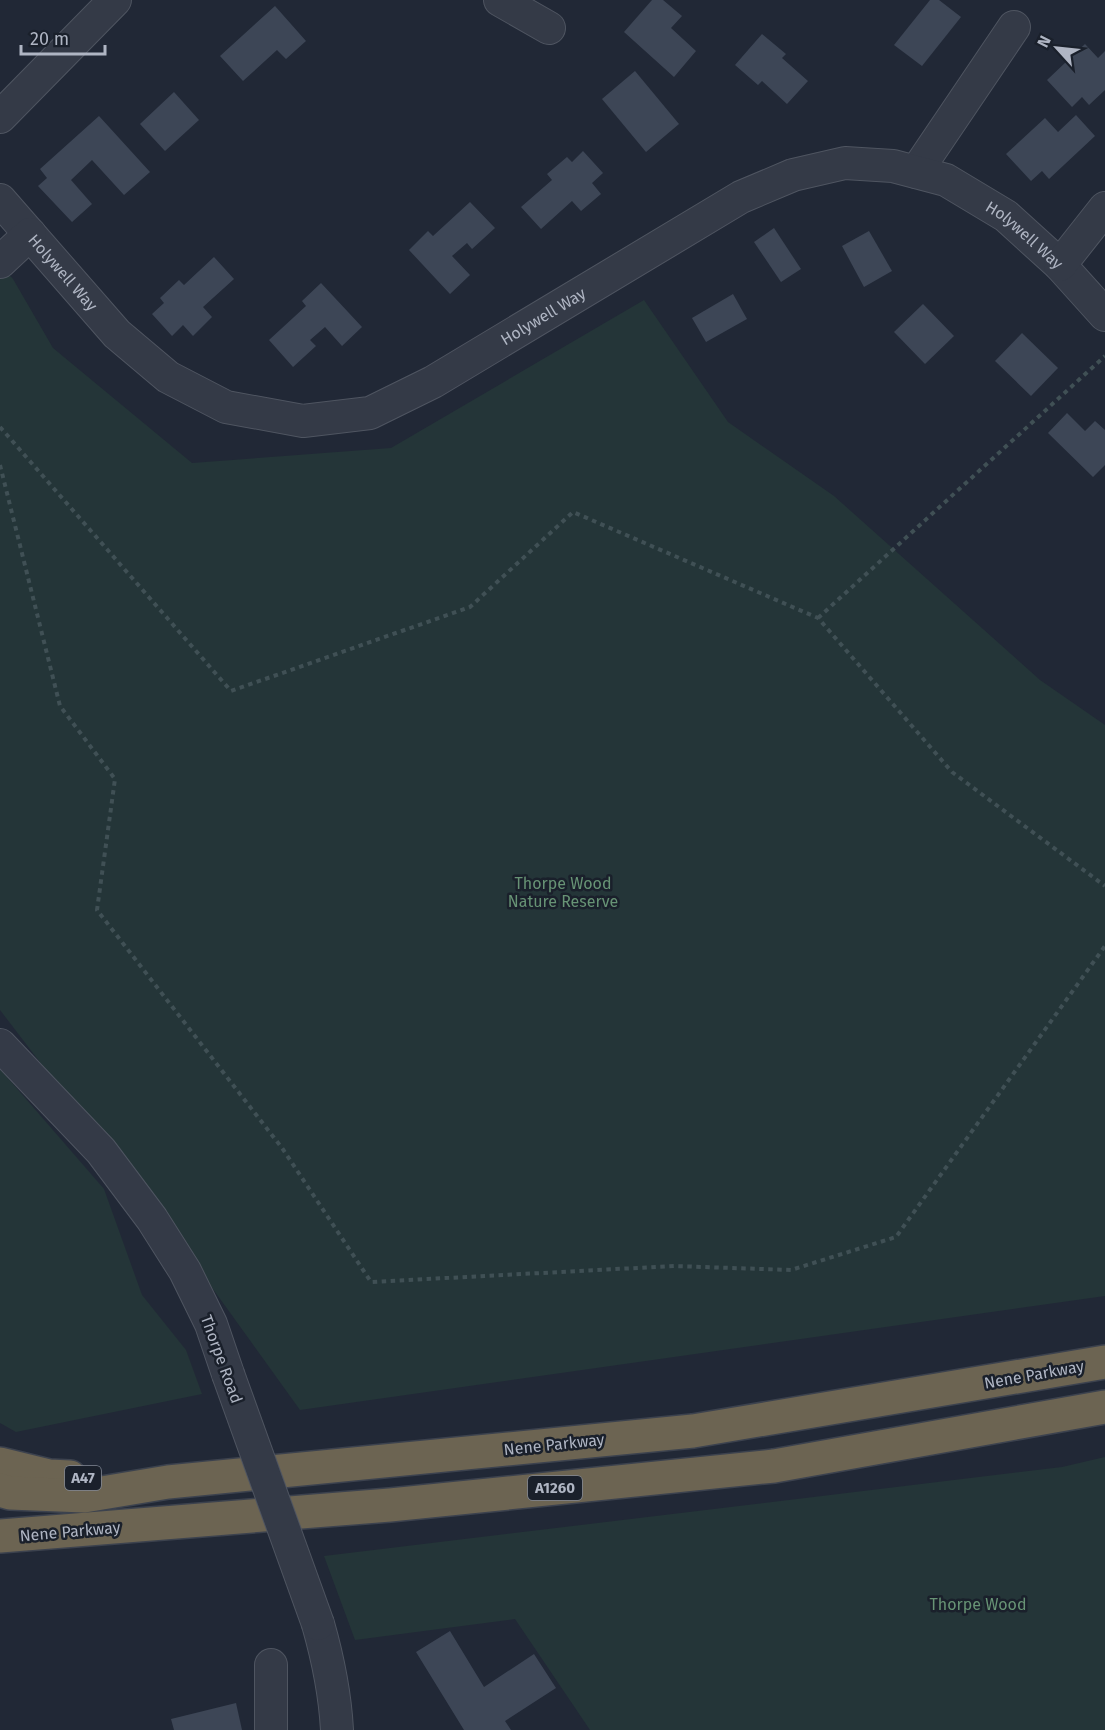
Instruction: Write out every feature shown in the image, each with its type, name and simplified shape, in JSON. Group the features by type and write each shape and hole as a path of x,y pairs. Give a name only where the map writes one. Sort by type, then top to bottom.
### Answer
{"highway":[{"name":"Nene Parkway","path":"0,1490 10,1494 84,1496 168,1482 693,1431 1105,1362"},
{"name":"Nene Parkway","path":"0,1536 390,1505 774,1466 1105,1407"},
{"name":"A47","path":"0,1464 49,1476 168,1482"}],"street":[{"path":"0,117 115,0"},
{"path":"500,0 549,28"},
{"path":"916,172 1014,27"},
{"name":"Holywell Way","path":"0,200 117,334 168,377 226,407 303,421 370,413 433,382 741,197 793,175 845,163 893,166 946,180 1006,216 1060,265 1105,315"},
{"path":"1060,265 1105,208"},
{"path":"0,262 30,234"},
{"name":"Thorpe Road","path":"0,1045 101,1151 152,1219 185,1270 211,1324 318,1624 329,1662 336,1704 337,1730"},
{"path":"270,1730 271,1665"}],"path":[{"path":"818,618 1105,356"},
{"path":"0,427 231,692 470,607 573,512 818,618 952,772 1105,886"},
{"path":"0,465 60,706 115,779 98,910 282,1148 371,1282 674,1266 791,1270 896,1237 1105,946"}],"green space":[{"name":"Thorpe Wood Nature Reserve","path":"0,265 13,279 53,348 192,463 391,448 644,300 728,422 834,496 1040,680 1105,725 1105,1296 300,1410 200,1271 0,1010"},
{"path":"0,1069 104,1189 142,1295 186,1350 202,1394 16,1432 0,1423"},
{"name":"Thorpe Wood","path":"1105,1457 1105,1730 590,1730 515,1619 355,1640 324,1556 1062,1467"}],"building":[{"path":"652,0 663,0 682,16 671,28 696,51 674,77 624,32"},
{"path":"930,0 939,0 961,17 922,66 894,45"},
{"path":"275,6 306,41 286,59 277,50 243,81 220,56"},
{"path":"762,34 786,54 782,58 808,81 787,104 762,81 758,85 735,65"},
{"path":"1085,44 1098,58 1105,51 1105,90 1089,105 1082,97 1072,107 1047,80"},
{"path":"635,71 679,124 646,152 602,99"},
{"path":"174,92 199,120 165,151 140,124"},
{"path":"1076,115 1095,136 1049,179 1042,171 1031,181 1006,154 1045,118 1058,132"},
{"path":"99,116 150,172 124,195 92,160 71,180 92,204 72,222 38,186 47,178 40,169"},
{"path":"583,151 603,173 592,183 601,194 581,211 572,201 541,229 521,207 552,180 547,174 567,157 572,162"},
{"path":"470,202 495,228 472,249 467,243 452,256 470,275 450,294 409,250 428,231 433,236"},
{"path":"774,228 801,269 781,282 754,242"},
{"path":"869,231 892,271 864,287 842,246"},
{"path":"214,257 234,279 203,307 212,317 193,336 183,325 172,336 152,314 164,303 160,298 179,280 184,285"},
{"path":"321,283 362,327 342,346 325,327 310,340 316,346 293,367 269,340 306,306 302,301"},
{"path":"733,294 747,319 706,342 692,318"},
{"path":"923,304 954,336 925,364 894,332"},
{"path":"1022,333 1058,368 1031,396 995,361"},
{"path":"1067,413 1085,431 1095,421 1105,430 1105,465 1093,477 1048,433"},
{"path":"450,1631 484,1687 534,1654 556,1688 505,1721 511,1730 464,1730 416,1652"},
{"path":"236,1703 242,1730 174,1730 171,1719"}]}
